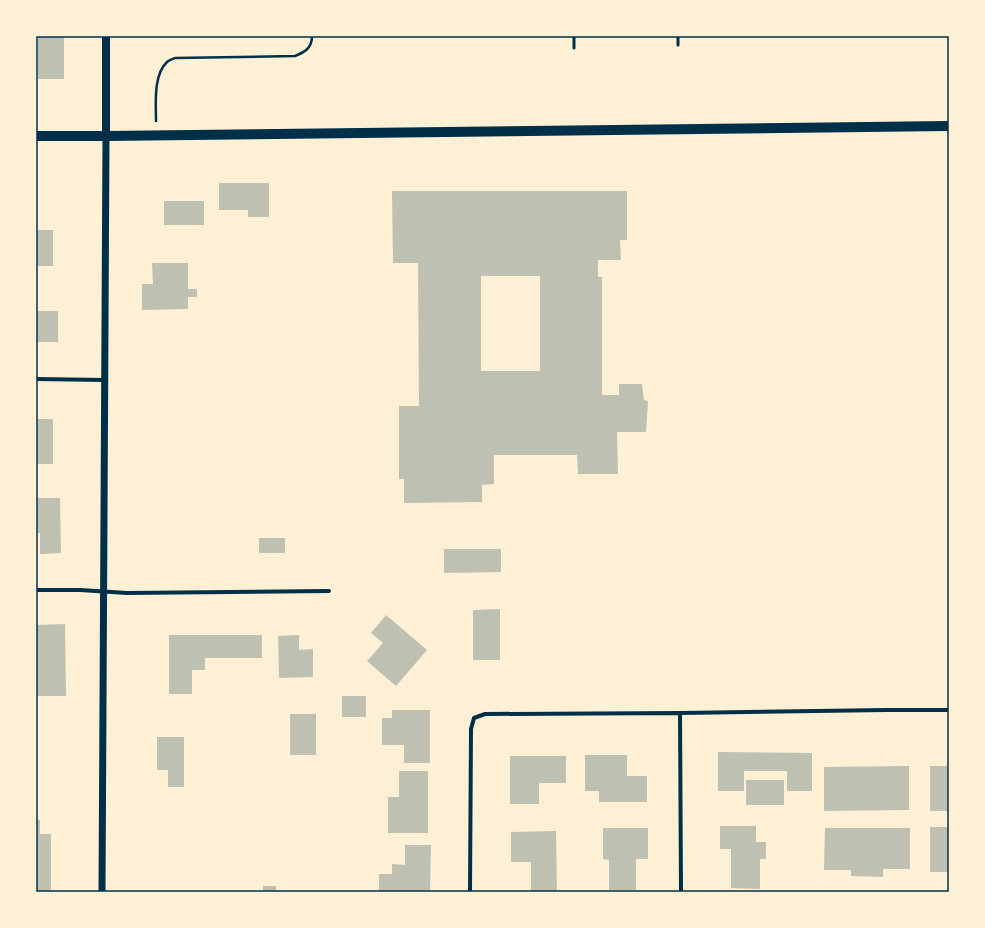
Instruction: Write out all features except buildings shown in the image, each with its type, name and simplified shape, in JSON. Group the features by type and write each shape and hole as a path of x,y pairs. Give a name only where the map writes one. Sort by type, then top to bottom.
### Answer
{"main road":[{"path":"106,36 106,136"},
{"path":"36,136 156,136 949,126"}],"street":[{"path":"102,892 106,136"},
{"path":"36,379 105,380"},
{"path":"36,590 135,592 329,591"},
{"path":"470,892 471,729 474,718 485,714 949,710"},
{"path":"680,713 681,892"}],"lane":[{"path":"574,36 574,48"},
{"path":"678,36 678,45"}],"path":[{"path":"156,136 157,82 167,62 175,58 295,56 309,48 312,42 312,36"}]}
